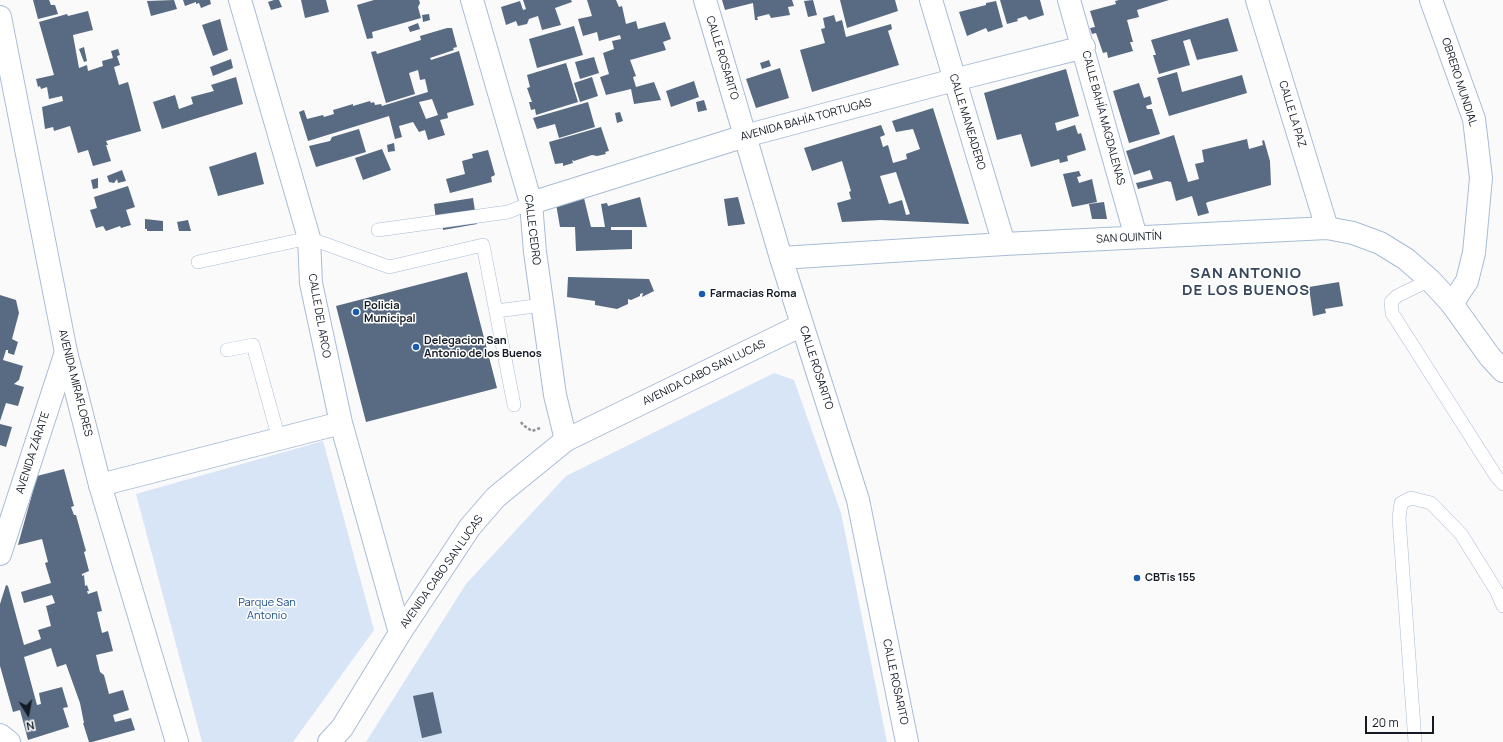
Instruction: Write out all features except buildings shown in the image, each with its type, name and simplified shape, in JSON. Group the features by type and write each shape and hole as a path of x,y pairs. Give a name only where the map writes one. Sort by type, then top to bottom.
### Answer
{"street":[{"name":"CALLE DEL ARCO","path":"240,0 309,238 311,283 340,423 400,633"},
{"name":"CALLE CEDRO","path":"472,0 530,202 535,252 555,395 566,440"},
{"name":"CALLE ROSARITO","path":"705,0 781,258 858,500 907,742"},
{"name":"CALLE MANEADERO","path":"931,0 1004,244"},
{"name":"CALLE BAHÍA MAGDALENAS","path":"1069,0 1084,47 1136,237"},
{"name":"CALLE LA PAZ","path":"1257,0 1327,228"},
{"name":"OBRERO MUNDIAL","path":"1431,0 1474,119 1481,178 1474,253 1467,280 1452,304"},
{"name":"AVENIDA MIRAFLORES","path":"0,17 66,352 100,485 177,742"},
{"name":"AVENIDA BAHÍA TORTUGAS","path":"530,202 745,136 1084,47"},
{"name":"SAN QUINTÍN","path":"781,258 1004,244 1327,228 1353,233 1380,243 1406,260 1430,280 1452,304 1490,357 1503,371"},
{"name":"AVENIDA CABO SAN LUCAS","path":"329,742 342,728 400,633 470,527 496,497 566,440 802,325"},
{"name":"AVENIDA ZÁRATE","path":"0,554 66,352"},
{"path":"100,485 279,440 340,423"},
{"path":"0,735 9,742"}],"lane":[{"path":"378,230 508,212 530,202"},
{"path":"198,262 309,238 389,267 483,245 514,405"},
{"path":"1430,280 1397,296 1391,302 1392,313 1496,476 1503,484"},
{"path":"496,311 542,305"},
{"path":"227,350 253,345 279,440"},
{"path":"1415,742 1399,518 1401,503 1412,498 1431,503 1461,534 1496,590 1503,606"}],"green space":[{"path":"774,373 794,380 841,513 887,742 366,742 466,584 566,476"},
{"name":"Parque San Antonio","path":"323,441 374,630 293,742 202,742 136,494"}],"place":[{"name":"Farmacias Roma","path":"702,294"},
{"name":"Policia Municipal","path":"356,312"},
{"name":"Delegacion San Antonio de los Buenos","path":"416,347"},
{"name":"CBTis 155","path":"1137,578"}],"district":[{"name":"SAN ANTONIO DE LOS BUENOS","path":"1246,282"}]}
